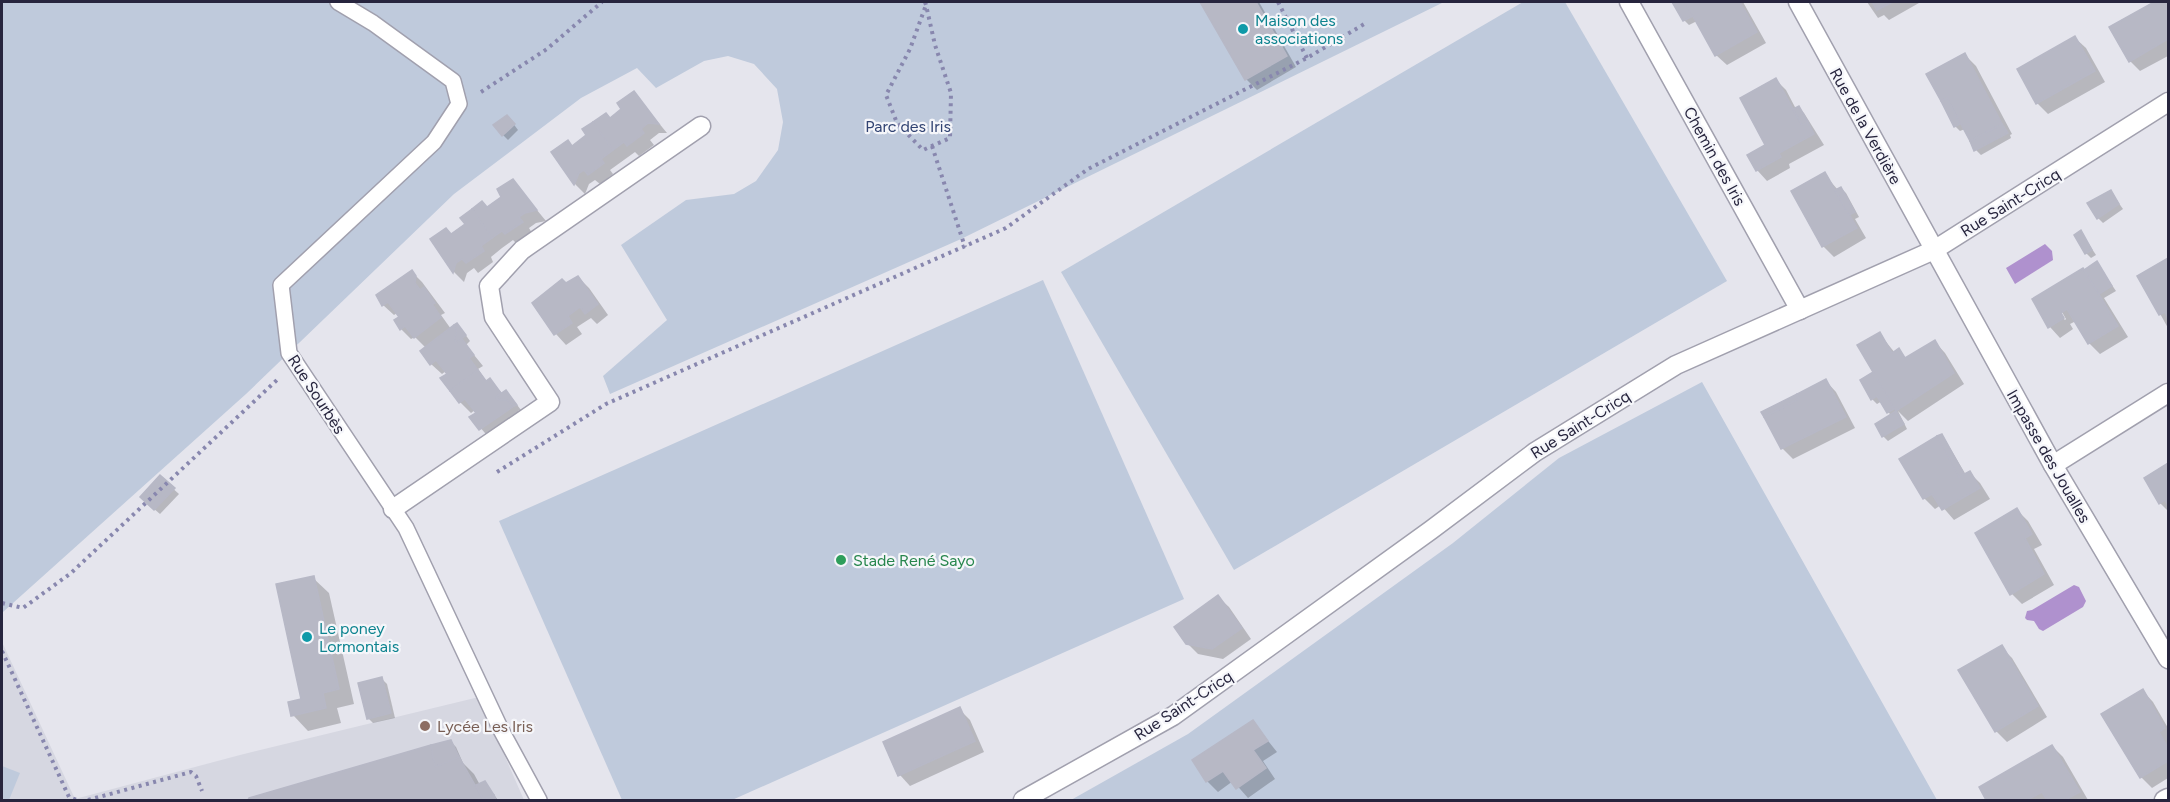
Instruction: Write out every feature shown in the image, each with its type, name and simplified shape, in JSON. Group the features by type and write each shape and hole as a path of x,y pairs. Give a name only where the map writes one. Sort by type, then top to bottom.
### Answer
{"street":[{"name":"Chemin des Iris","path":"1629,2 1800,310"},
{"name":"Rue de la Verdière","path":"1798,2 1934,250"},
{"name":"Rue Saint-Cricq","path":"1023,801 1173,716 1535,452 1676,365 1934,250 2169,102"},
{"path":"393,509 550,402 494,318 489,286 522,250 701,126"},
{"name":"Impasse des Joualles","path":"1934,250 2053,465 2169,659"},
{"path":"2053,465 2169,393"},
{"path":"2164,801 2169,798"}],"lane":[{"path":"338,2 373,23 453,81 459,104"},
{"name":"Rue Sourbès","path":"459,104 434,142 281,285 289,353 406,528 498,722 539,801"}],"path":[{"path":"459,104 548,49 602,2"},
{"path":"1278,2 1307,58"},
{"path":"925,3 935,45 951,93 950,138 923,150 897,123 886,95 910,49 925,3"},
{"path":"496,472 606,404 1006,228 1088,169 1307,58 1366,23"},
{"path":"932,146 965,247"},
{"path":"2,603 23,608 71,573 278,380 298,367"},
{"path":"2,651 69,797 77,801"},
{"path":"88,801 191,772 196,776 202,791"}],"shaded area":[{"path":"2045,244 2052,251 2053,260 2015,284 2006,268"},
{"path":"2074,585 2079,587 2086,601 2083,607 2043,631 2034,621 2025,618 2027,611"},
{"name":"Lycée Les Iris","path":"2,642 75,799 240,755 479,697 524,800 2,800"}],"green space":[{"name":"Parc des Iris","path":"2,2 1444,2 961,239 610,394 603,376 667,320 621,245 686,200 734,194 756,181 778,150 783,122 777,89 754,64 728,56 704,61 656,88 637,68 581,98 454,194 246,394 3,612"},
{"path":"1523,2 1565,2 1727,281 1234,570 1061,272"},
{"name":"Stade René Sayo","path":"1043,280 1184,599 732,800 622,800 499,521"},
{"path":"1702,382 1937,800 1071,800 1188,734 1453,543 1559,458"},
{"path":"2,766 20,773 9,800 2,800"}],"building":[{"name":"Maison des associations","path":"1200,2 1256,2 1287,56 1245,80"},
{"path":"1672,2 1685,2 1693,16 1683,21"},
{"path":"1685,2 1740,2 1757,32 1715,56"},
{"path":"1872,2 1893,2 1877,10"},
{"path":"2154,2 2168,2 2168,39 2129,62 2109,27"},
{"path":"2075,36 2095,71 2036,104 2017,69"},
{"path":"1965,53 2002,124 1970,141 1947,98 1941,101 1926,74"},
{"path":"1776,78 1802,125 1808,122 1814,134 1779,153 1781,157 1756,171 1747,155 1765,145 1740,98"},
{"path":"634,91 659,124 648,123 641,129 644,133 627,146 624,142 613,150 593,122 606,113 610,118 621,109 617,103"},
{"path":"1947,98 1960,124 1954,127 1941,101"},
{"path":"1799,106 1808,122 1802,125 1793,109"},
{"path":"507,115 515,124 502,136 493,125"},
{"path":"593,122 613,150 601,159 604,163 588,175 584,170 579,173 574,185 551,152 568,140 572,146 586,135 582,129"},
{"path":"2002,124 2008,133 1974,151 1970,141"},
{"path":"1825,172 1857,228 1822,247 1791,191"},
{"path":"513,179 537,210 525,213 519,217 523,222 505,234 502,231 492,238 472,209 482,201 487,207 501,197 497,189"},
{"path":"1841,187 1855,212 1849,215 1835,190"},
{"path":"2111,190 2119,204 2097,219 2087,203"},
{"path":"472,209 492,238 481,246 484,251 466,263 462,259 456,263 453,273 430,239 446,228 451,234 465,224 460,218"},
{"path":"2081,230 2092,250 2085,254 2074,235"},
{"path":"2168,258 2168,319 2165,312 2159,315 2137,276"},
{"path":"2097,261 2112,286 2099,294 2084,270"},
{"path":"2083,268 2118,326 2088,344 2067,309 2061,313 2064,318 2048,328 2032,299"},
{"path":"412,270 416,276 415,283 420,290 424,287 441,317 414,338 405,326 400,330 394,320 399,317 388,302 382,306 376,295"},
{"path":"578,276 598,304 585,314 580,307 568,316 572,323 554,335 532,303 562,279 566,283"},
{"path":"457,323 466,335 456,343 454,339 457,332 454,325"},
{"path":"454,325 457,332 454,339 456,343 462,339 474,355 469,358 478,370 450,391 440,378 447,374 436,360 430,365 420,351"},
{"path":"1880,332 1892,353 1899,348 1905,358 1935,340 1954,373 1896,411 1857,345"},
{"path":"478,370 486,381 490,378 501,393 496,397 498,400 507,400 514,406 479,430 469,417 476,413 465,399 459,403 450,391"},
{"path":"1873,372 1894,409 1887,413 1877,396 1871,400 1860,380"},
{"path":"1826,379 1846,417 1781,449 1764,417 1799,399 1797,394"},
{"path":"506,390 517,405 514,406 505,399 498,400 496,397"},
{"path":"1797,394 1799,399 1764,417 1761,412"},
{"path":"1896,411 1904,424 1882,437 1875,424"},
{"path":"1942,434 1964,474 1959,477 1937,436"},
{"path":"1937,436 1959,477 1970,471 1980,488 1942,510 1932,494 1923,499 1899,459"},
{"path":"2168,463 2168,505 2165,500 2159,504 2144,478"},
{"path":"160,475 175,488 154,510 140,497"},
{"path":"2017,508 2032,534 2025,538 2044,574 2010,595 1975,533"},
{"name":"Le poney Lormontais","path":"314,576 339,689 323,693 326,708 291,716 288,702 301,699 276,584"},
{"path":"1218,595 1242,628 1212,649 1186,644 1174,627"},
{"path":"2002,645 2038,706 1995,732 1958,670"},
{"path":"382,677 391,713 367,719 358,683"},
{"path":"2143,689 2165,728 2159,732 2168,748 2168,761 2140,778 2101,714"},
{"path":"960,707 975,741 898,776 883,742"},
{"path":"1253,720 1268,741 1253,750 1266,768 1236,789 1223,771 1206,782 1192,760"},
{"path":"451,740 459,757 435,767 431,745"},
{"path":"431,745 435,767 459,757 483,799 494,795 496,800 248,800 249,798"},
{"path":"2052,745 2080,792 2065,800 2047,800 2042,792 2027,800 1986,800 1979,787"},
{"path":"485,781 494,795 483,799 476,785"}],"place":[{"name":"Maison des associations","path":"1243,29"},
{"name":"Stade René Sayo","path":"841,560"},
{"name":"Le poney Lormontais","path":"307,637"},
{"name":"Lycée Les Iris","path":"425,726"}]}
